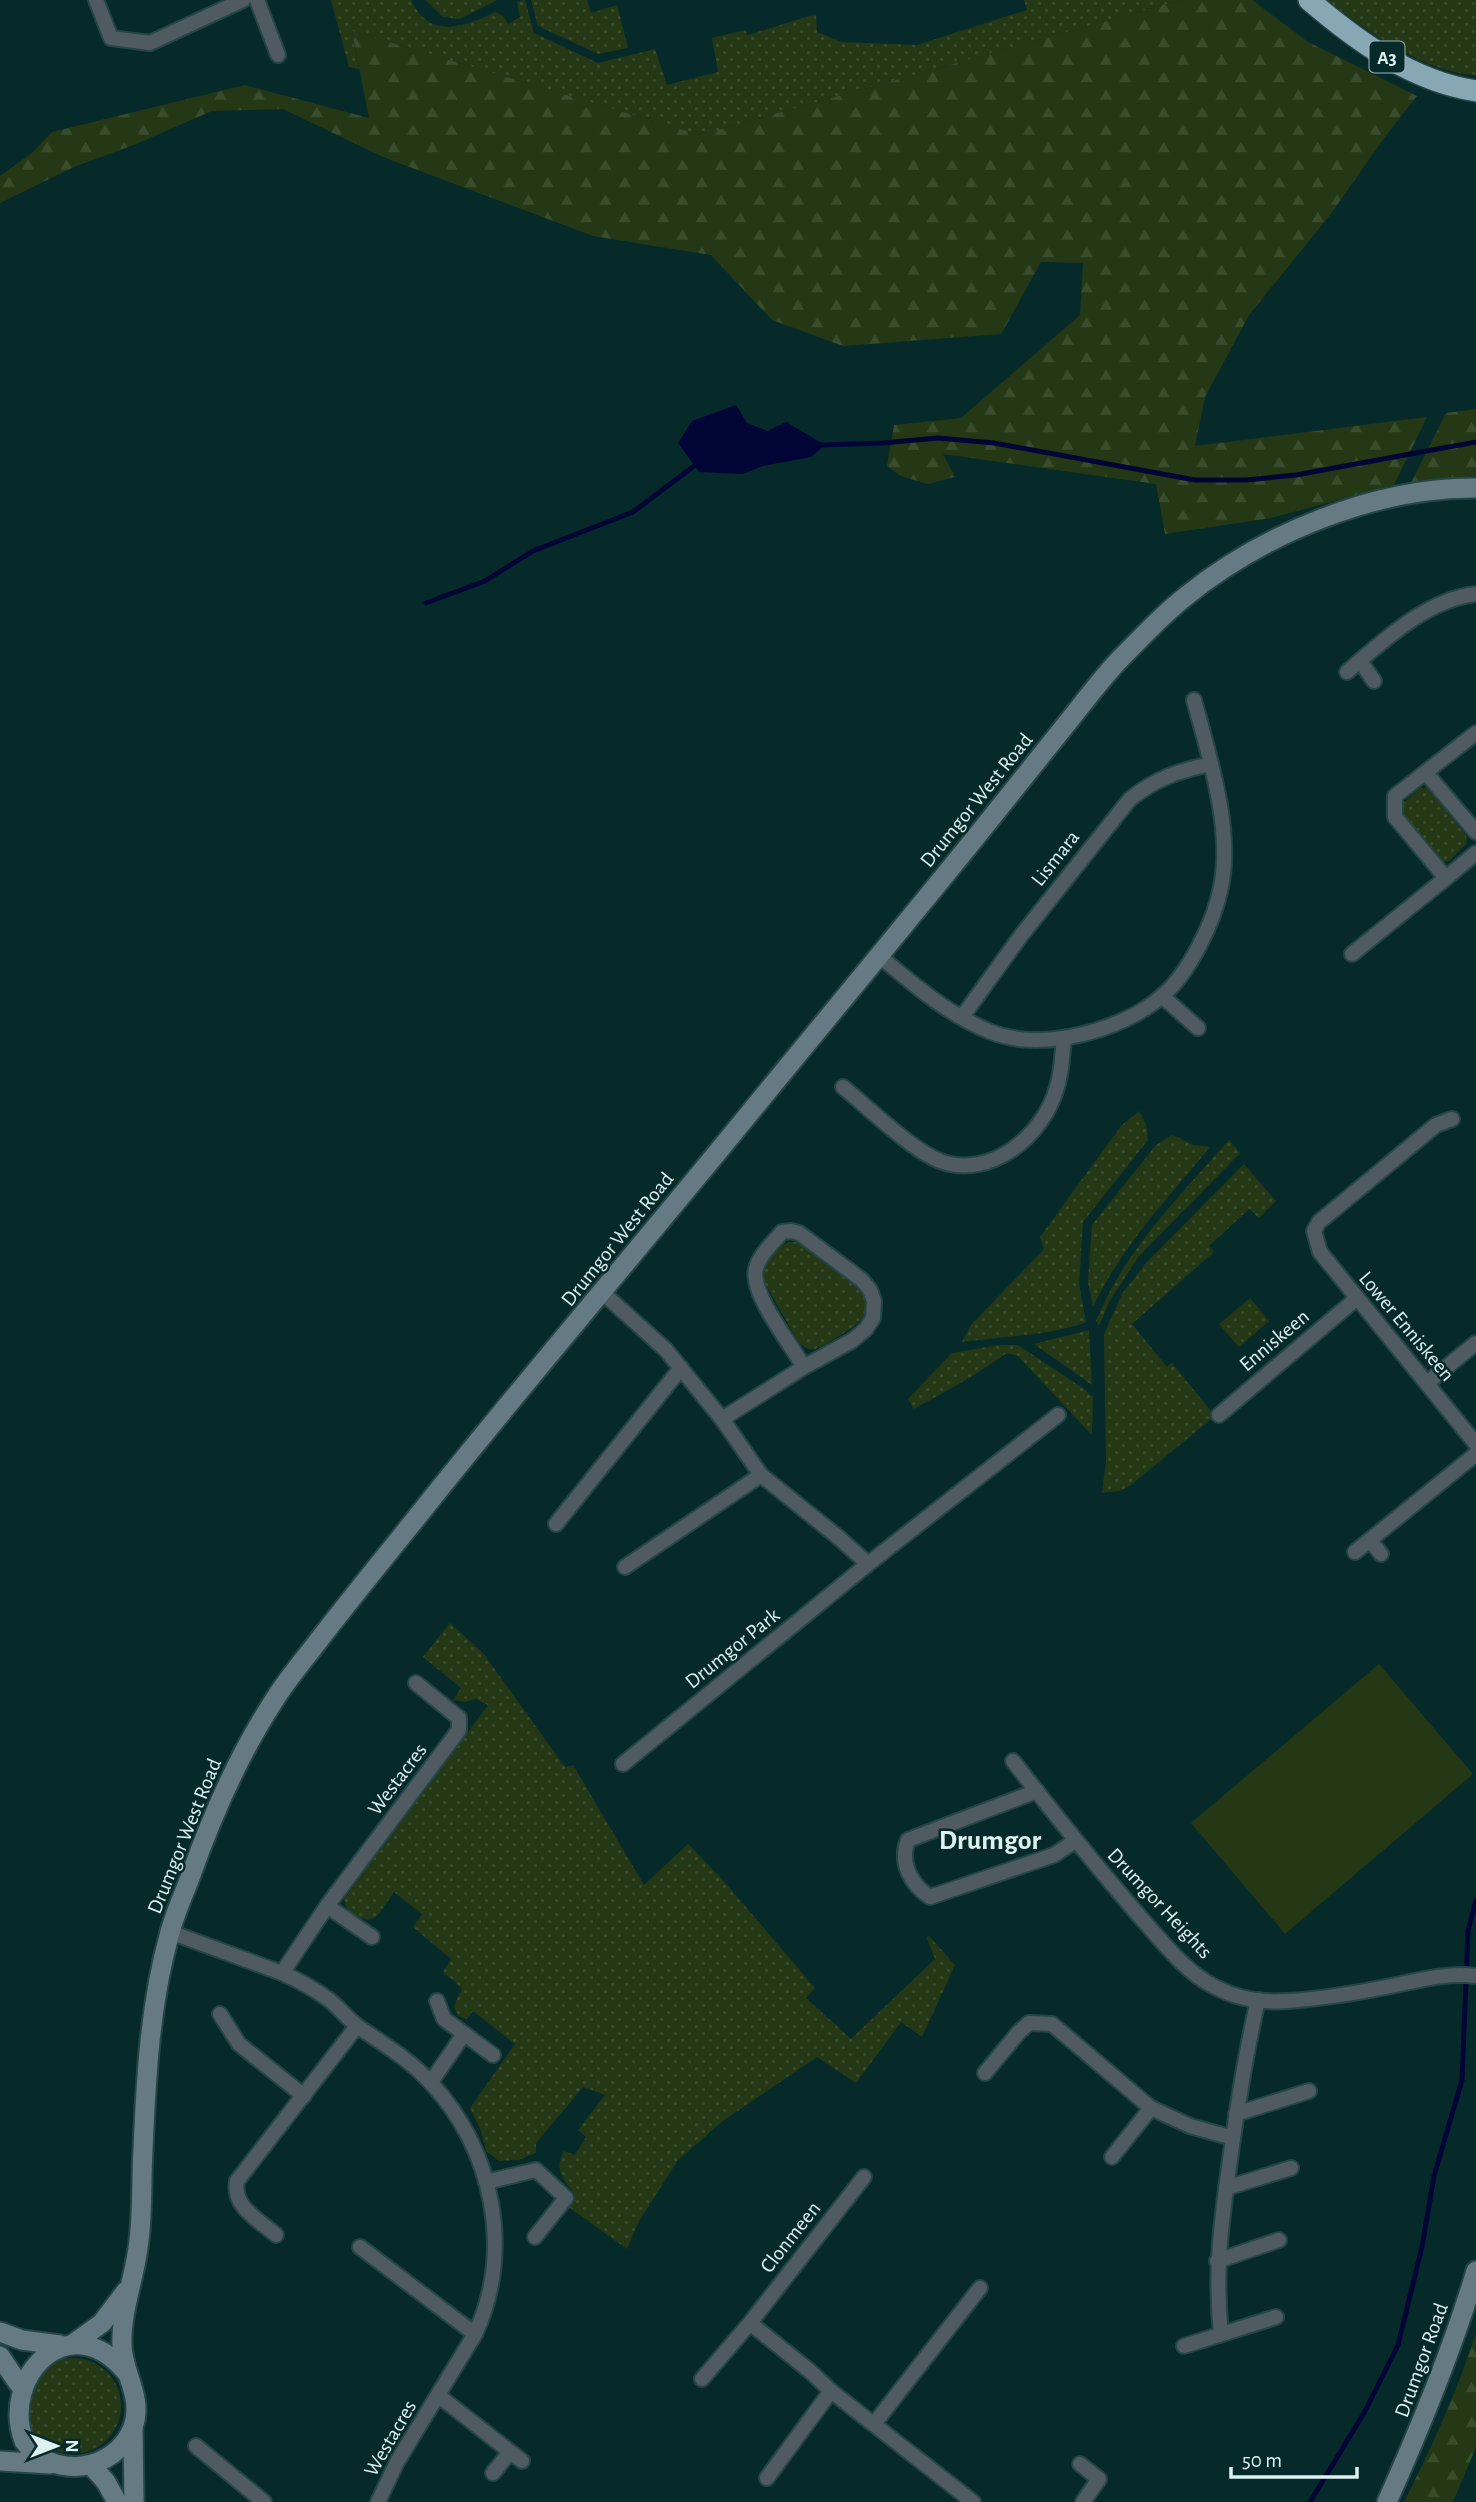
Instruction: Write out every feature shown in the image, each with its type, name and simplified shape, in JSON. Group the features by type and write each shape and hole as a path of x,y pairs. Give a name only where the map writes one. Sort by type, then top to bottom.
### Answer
{"highway":[{"name":"A3","path":"1309,0 1364,44 1404,68 1451,87 1476,91"}],"street":[{"path":"96,0 111,38 150,43 243,0"},
{"path":"257,0 278,55"},
{"name":"Drumgor West Road","path":"126,2372 121,2341 139,2245 146,2067 170,1932 211,1818 244,1750 278,1693 478,1441 603,1293 1113,666 1185,597 1255,550 1288,532 1371,504 1425,492 1476,488"},
{"path":"1347,672 1427,611 1450,599 1476,594"},
{"path":"1360,661 1374,681"},
{"path":"878,955 932,999 962,1017 992,1032 1030,1040 1064,1040 1095,1031 1163,996 1183,973 1207,930 1221,887 1224,852 1220,814 1211,764 1194,700"},
{"path":"1446,878 1395,817 1393,802 1395,796 1476,733"},
{"name":"Lismara","path":"962,1017 1020,937 1130,799 1148,785 1168,775 1211,764"},
{"path":"1426,773 1476,832"},
{"path":"1352,954 1476,853"},
{"path":"1163,996 1198,1028"},
{"path":"843,1087 911,1142 939,1160 960,1166 986,1164 1018,1146 1047,1110 1057,1088 1064,1040"},
{"path":"1301,1222 1314,1231 1319,1223 1436,1125 1452,1119"},
{"name":"Lower Enniskeen","path":"1314,1231 1320,1252 1476,1444"},
{"path":"722,1419 804,1367 853,1340 866,1329 873,1318 874,1301 862,1280 799,1233 782,1232 761,1258 754,1277 758,1292 804,1367"},
{"path":"603,1293 647,1331 681,1368 722,1419 761,1475 868,1564"},
{"name":"Enniskeen","path":"1219,1415 1356,1299"},
{"path":"1427,1383 1476,1343"},
{"path":"556,1524 681,1368"},
{"name":"Drumgor Park","path":"622,1764 868,1564 1058,1415"},
{"path":"1355,1552 1476,1454"},
{"path":"625,1567 761,1475"},
{"path":"1370,1540 1381,1554"},
{"name":"Westacres","path":"282,1973 327,1906 459,1730 459,1718 416,1683"},
{"name":"Drumgor Heights","path":"1013,1761 1075,1841 1169,1949 1190,1970 1213,1986 1236,1996 1283,2002 1440,1976 1472,1975"},
{"path":"1037,1791 908,1840 903,1851 911,1878 918,1889 930,1897 1054,1855 1075,1841"},
{"path":"327,1906 372,1937"},
{"name":"Westacres","path":"170,1932 282,1973 329,2000 357,2026 397,2052 431,2082 461,2120 473,2143 486,2182 495,2224 495,2269 481,2322 397,2462 378,2502"},
{"path":"1220,2334 1217,2261 1246,2050 1258,2000"},
{"path":"436,2001 444,2019 493,2055"},
{"path":"220,2014 239,2044 304,2096"},
{"path":"985,2073 1018,2032 1029,2023 1052,2024 1151,2108 1190,2126 1233,2138"},
{"path":"276,2235 238,2202 235,2191 237,2181 357,2026"},
{"path":"431,2082 464,2034"},
{"path":"1236,2114 1309,2091"},
{"path":"1112,2157 1151,2108"},
{"path":"1226,2188 1291,2168"},
{"path":"486,2182 536,2170 566,2198 535,2237"},
{"name":"Clonmeen","path":"702,2379 750,2323 864,2177"},
{"path":"1217,2261 1279,2240"},
{"path":"359,2247 475,2334"},
{"name":"Drumgor Road","path":"1387,2502 1457,2337 1476,2271"},
{"name":"Drumgor West Road","path":"68,2344 102,2323 124,2297 134,2272"},
{"path":"874,2424 980,2288"},
{"path":"1184,2346 1276,2317"},
{"path":"750,2323 831,2391 973,2502"},
{"path":"0,2332 22,2340 89,2345 116,2360 126,2372 134,2390 136,2409 132,2428 134,2502"},
{"path":"1,2422 13,2403 25,2369 35,2358 48,2350 68,2344"},
{"path":"0,2356 18,2383"},
{"path":"767,2477 831,2391"},
{"name":"Westacres","path":"439,2396 522,2461"},
{"path":"13,2403 15,2422 23,2440 37,2455 54,2464"},
{"path":"0,2461 54,2464 73,2468 92,2465 109,2457 123,2444 132,2428"},
{"path":"195,2446 264,2502"},
{"path":"493,2473 510,2452"},
{"path":"1080,2464 1099,2479 1083,2502"},
{"path":"92,2465 117,2502"}],"green space":[{"path":"331,0 411,0 427,21 448,27 459,26 495,12 503,16 508,24 520,17 517,2 525,0 534,33 598,63 655,49 667,85 718,72 712,38 745,30 748,35 816,14 817,32 842,42 917,45 1027,10 1024,0 1181,0 700,135 352,31 359,69 349,67"},
{"path":"425,0 497,0 459,19 443,17"},
{"path":"531,0 587,0 591,13 617,5 628,48 598,54 538,26"},
{"path":"1181,0 1252,0 1308,42 1417,96 1330,215 1249,315 1205,397 1195,446 1427,417 1394,485 1271,518 1165,534 1156,484 943,454 955,477 928,484 901,476 887,466 894,425 961,418 1080,315 1083,263 1041,262 1001,334 843,346 772,320 711,255 593,236 383,157 283,109 212,111 74,167 0,203 0,176 32,153 52,132 245,85 369,118 352,31 700,135"},
{"path":"1327,0 1476,0 1476,75 1436,67 1417,59 1378,37"},
{"path":"1476,409 1476,476 1411,483 1446,413"},
{"path":"1420,788 1428,788 1466,835 1467,843 1449,861 1442,861 1400,811 1403,803"},
{"path":"1139,1111 1146,1124 1148,1140 1083,1222 1079,1284 1086,1322 1040,1333 962,1342 971,1325 1044,1249 1040,1237 1121,1126"},
{"path":"1172,1135 1194,1145 1210,1147 1131,1243 1093,1307 1088,1282 1092,1225 1156,1145"},
{"path":"1229,1140 1240,1153 1139,1256 1109,1302 1099,1326 1096,1321 1108,1295 1138,1248"},
{"path":"1244,1164 1276,1201 1259,1218 1249,1209 1209,1246 1214,1252 1132,1324 1167,1367 1172,1363 1215,1416 1131,1485 1120,1491 1102,1493 1106,1462 1104,1334 1122,1294 1146,1263"},
{"path":"788,1242 800,1242 856,1285 866,1303 863,1317 851,1329 815,1349 809,1349 799,1343 763,1280 764,1265 777,1248"},
{"path":"1250,1298 1269,1321 1239,1347 1219,1324"},
{"path":"1089,1330 1092,1385 1034,1344"},
{"path":"999,1345 1018,1345 1093,1397 1092,1435 1018,1356 1007,1353 914,1409 908,1399 952,1353"},
{"path":"450,1623 483,1653 565,1767 573,1765 644,1885 688,1844 721,1878 815,1988 806,1998 851,2039 935,1959 927,1938 929,1936 955,1965 922,2037 901,2022 856,2083 817,2057 724,2120 678,2160 638,2223 627,2249 570,2208 574,2193 563,2178 560,2168 564,2151 575,2155 586,2137 578,2130 605,2095 583,2087 536,2143 536,2153 518,2160 499,2161 486,2151 481,2131 470,2108 515,2044 473,2011 467,2019 458,2016 454,2006 462,1988 443,1972 451,1959 413,1927 422,1914 394,1892 377,1916 368,1920 348,1913 344,1899 488,1705 476,1699 465,1702 453,1700 461,1688 423,1657"},
{"path":"1379,1664 1473,1774 1285,1934 1191,1823"},
{"path":"1476,2333 1476,2447 1453,2502 1404,2502 1461,2377"},
{"path":"73,2358 91,2362 107,2372 117,2388 121,2406 117,2424 107,2440 91,2450 73,2454 55,2450 39,2440 29,2424 25,2406 29,2388 39,2372 55,2362"}],"shaded area":[{"path":"736,405 747,423 768,431 786,422 825,445 811,457 763,466 743,474 699,472 678,443 692,421"}],"waterway":[{"path":"821,445 938,438 994,443 1195,480 1246,480 1296,475 1476,442"},
{"path":"426,603 485,581 533,551 633,512 698,463"},
{"path":"1310,2502 1364,2413 1398,2345 1422,2247 1434,2176 1462,2080 1468,1931 1476,1900"}],"district":[{"name":"Drumgor","path":"990,1839"}]}
